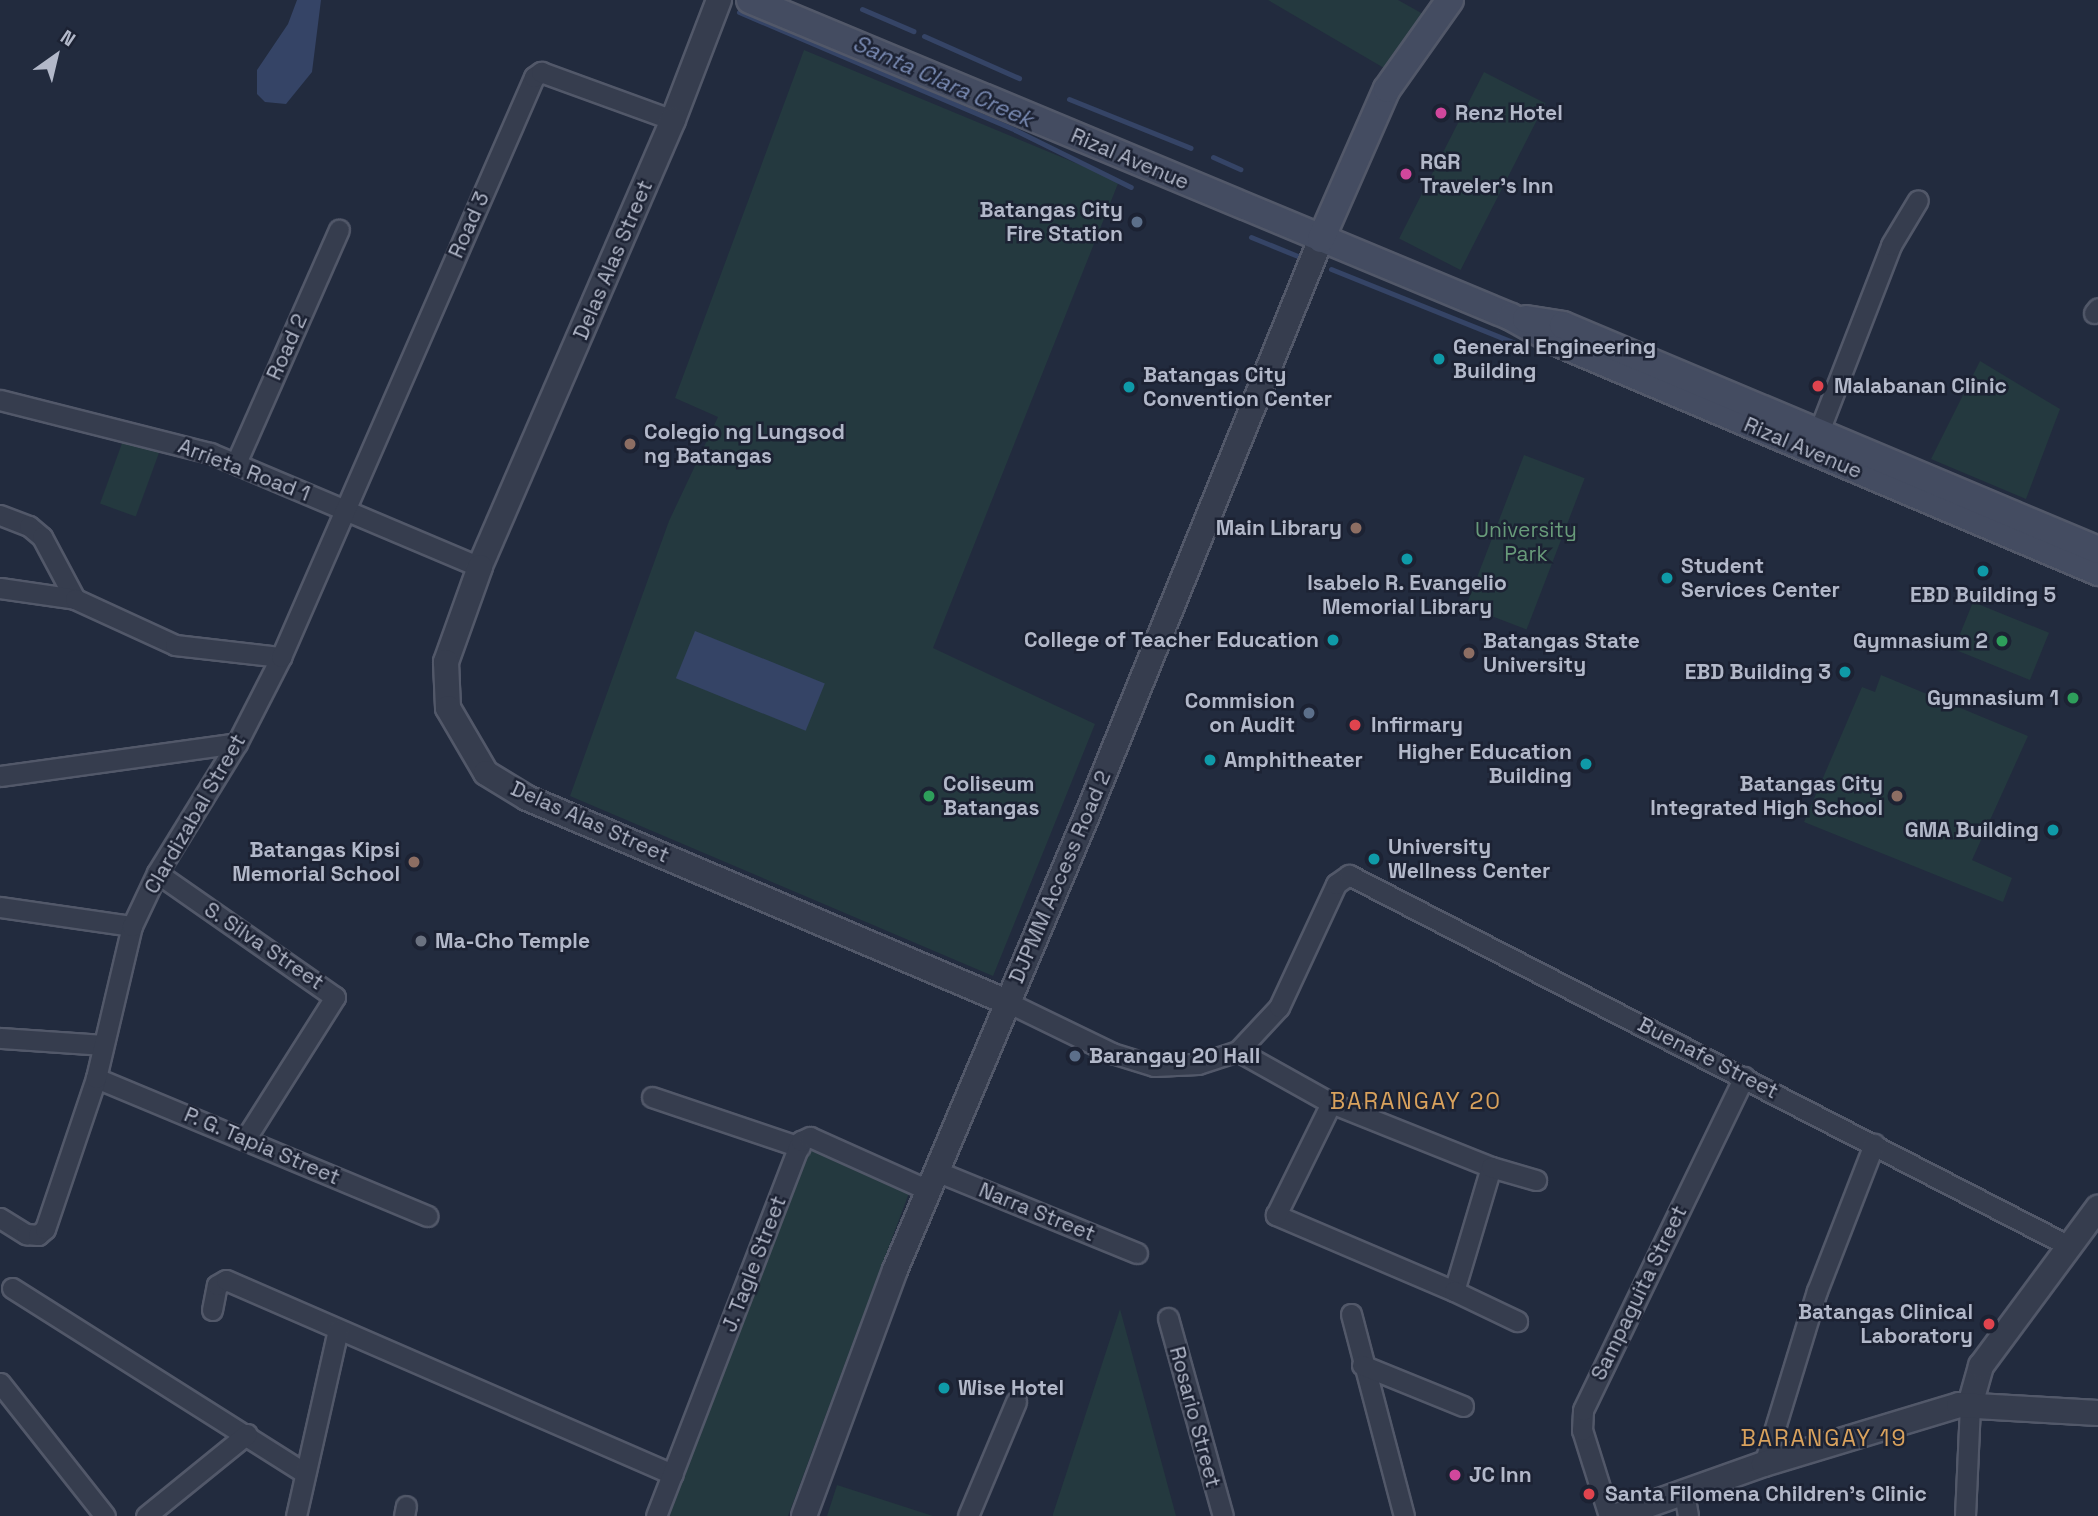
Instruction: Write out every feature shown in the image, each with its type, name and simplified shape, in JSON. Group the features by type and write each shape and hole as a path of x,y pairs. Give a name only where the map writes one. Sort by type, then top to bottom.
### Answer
{"main road":[{"name":"Rizal Avenue","path":"750,0 1511,317 1563,324 1814,443 2098,572"},
{"path":"1321,239 1387,89 1450,0"},
{"name":"Rizal Avenue","path":"1814,443 2098,550"}],"street":[{"name":"Delas Alas Street","path":"719,0 673,120 480,567 446,662 448,708 486,773 527,798 1007,1002 1112,1054 1154,1066 1198,1064 1238,1051"},
{"name":"Road 3","path":"344,509 537,74 673,120"},
{"path":"1814,443 1891,245 1918,200"},
{"name":"Road 2","path":"236,463 339,230"},
{"name":"DJPMM Access Road 2","path":"804,1516 932,1181 1321,239"},
{"name":"Arrieta Road 1","path":"0,400 189,447 236,463 480,567"},
{"name":"Clardizabal Street","path":"0,1218 26,1234 38,1235 46,1229 96,1078 132,926 157,873 237,743 281,657 344,509"},
{"path":"0,515 29,526 42,537 75,599"},
{"path":"0,588 75,599 175,645 281,657"},
{"path":"0,776 237,743"},
{"name":"S. Silva Street","path":"157,873 335,997 246,1138"},
{"name":"Buenafe Street","path":"1238,1051 1279,1007 1336,884 1345,875 1744,1077 2068,1246"},
{"path":"0,907 132,926"},
{"path":"0,1038 102,1045"},
{"path":"1238,1051 1331,1103 1492,1167 1536,1180"},
{"name":"Sampaguita Street","path":"1609,1516 1581,1430 1583,1410 1744,1077"},
{"name":"P. G. Tapia Street","path":"96,1078 246,1138 427,1216"},
{"path":"652,1097 800,1147 810,1137 932,1181"},
{"path":"1331,1103 1276,1214 1517,1321"},
{"path":"1764,1464 1817,1291 1874,1144"},
{"name":"J. Tagle Street","path":"656,1516 800,1147"},
{"path":"1454,1291 1492,1167"},
{"name":"Narra Street","path":"932,1181 1137,1253"},
{"path":"1965,1516 1970,1405 1981,1366 2098,1208"},
{"path":"212,1310 217,1285 226,1280 673,1474"},
{"path":"12,1288 247,1434 303,1472"},
{"path":"1351,1314 1362,1365 1404,1516"},
{"name":"Rosario Street","path":"1168,1318 1223,1516"},
{"path":"296,1516 303,1472 338,1330"},
{"path":"1362,1365 1463,1405"},
{"path":"0,1383 106,1516"},
{"path":"968,1516 1016,1402"},
{"path":"1616,1516 1686,1504 1764,1464 1970,1405 2098,1413"},
{"path":"146,1516 247,1434"}],"green space":[{"path":"1268,0 1398,0 1423,14 1384,68"},
{"path":"804,50 1119,181 933,648 1095,724 993,976 570,796 669,521 718,417 675,398"},
{"path":"1484,72 1545,103 1461,270 1399,239"},
{"path":"1980,361 2060,409 2026,499 1931,459"},
{"path":"125,435 161,448 136,517 100,504"},
{"name":"University Park","path":"1524,455 1585,478 1527,630 1466,606"},
{"name":"Gymnasium 2","path":"1973,602 2049,633 2030,680 1954,649"},
{"path":"1881,675 2028,736 1972,860 2012,878 2003,902 1804,822 1862,687 1875,692"},
{"path":"809,1145 909,1193 788,1516 665,1516"},
{"path":"1120,1309 1176,1516 1053,1516 1053,1514"},
{"path":"837,1485 933,1516 827,1516"}],"water":[{"path":"297,0 321,0 312,72 286,104 265,102 257,94 257,70 288,24"},
{"path":"695,631 825,683 806,731 676,678"}],"waterway":[{"path":"862,9 913,31"},
{"name":"Santa Clara Creek","path":"739,12 1015,130 1131,187"},
{"path":"924,36 1019,78"},
{"path":"1069,99 1191,148"},
{"path":"1213,157 1240,169"},
{"name":"Santa Clara Creek","path":"1251,237 1300,257"},
{"name":"Santa Clara Creek","path":"1331,269 1515,343"}],"place":[{"name":"Renz Hotel","path":"1441,113"},
{"name":"RGR Traveler's Inn","path":"1406,174"},
{"name":"Batangas City Fire Station","path":"1137,222"},
{"name":"General Engineering Building","path":"1439,359"},
{"name":"Malabanan Clinic","path":"1818,386"},
{"name":"Batangas City Convention Center","path":"1129,387"},
{"name":"Colegio ng Lungsod ng Batangas","path":"630,444"},
{"name":"Main Library","path":"1356,528"},
{"name":"Isabelo R. Evangelio Memorial Library","path":"1407,559"},
{"name":"EBD Building 5","path":"1983,571"},
{"name":"Student Services Center","path":"1667,578"},
{"name":"College of Teacher Education","path":"1333,640"},
{"name":"Gymnasium 2","path":"2002,641"},
{"name":"Batangas State University","path":"1469,653"},
{"name":"EBD Building 3","path":"1845,672"},
{"name":"Gymnasium 1","path":"2073,698"},
{"name":"Commision on Audit","path":"1309,713"},
{"name":"Infirmary","path":"1355,725"},
{"name":"Amphitheater","path":"1210,760"},
{"name":"Higher Education Building","path":"1586,764"},
{"name":"Coliseum Batangas","path":"929,796"},
{"name":"Batangas City Integrated High School","path":"1897,796"},
{"name":"GMA Building","path":"2053,830"},
{"name":"University Wellness Center","path":"1374,859"},
{"name":"Batangas Kipsi Memorial School","path":"414,862"},
{"name":"Ma-Cho Temple","path":"421,941"},
{"name":"Barangay 20 Hall","path":"1075,1056"},
{"name":"Batangas Clinical Laboratory","path":"1989,1324"},
{"name":"Wise Hotel","path":"944,1388"},
{"name":"JC Inn","path":"1455,1475"},
{"name":"Santa Filomena Children's Clinic","path":"1589,1494"}],"district":[{"name":"BARANGAY 20","path":"1416,1101"},
{"name":"BARANGAY 19","path":"1824,1438"}]}
